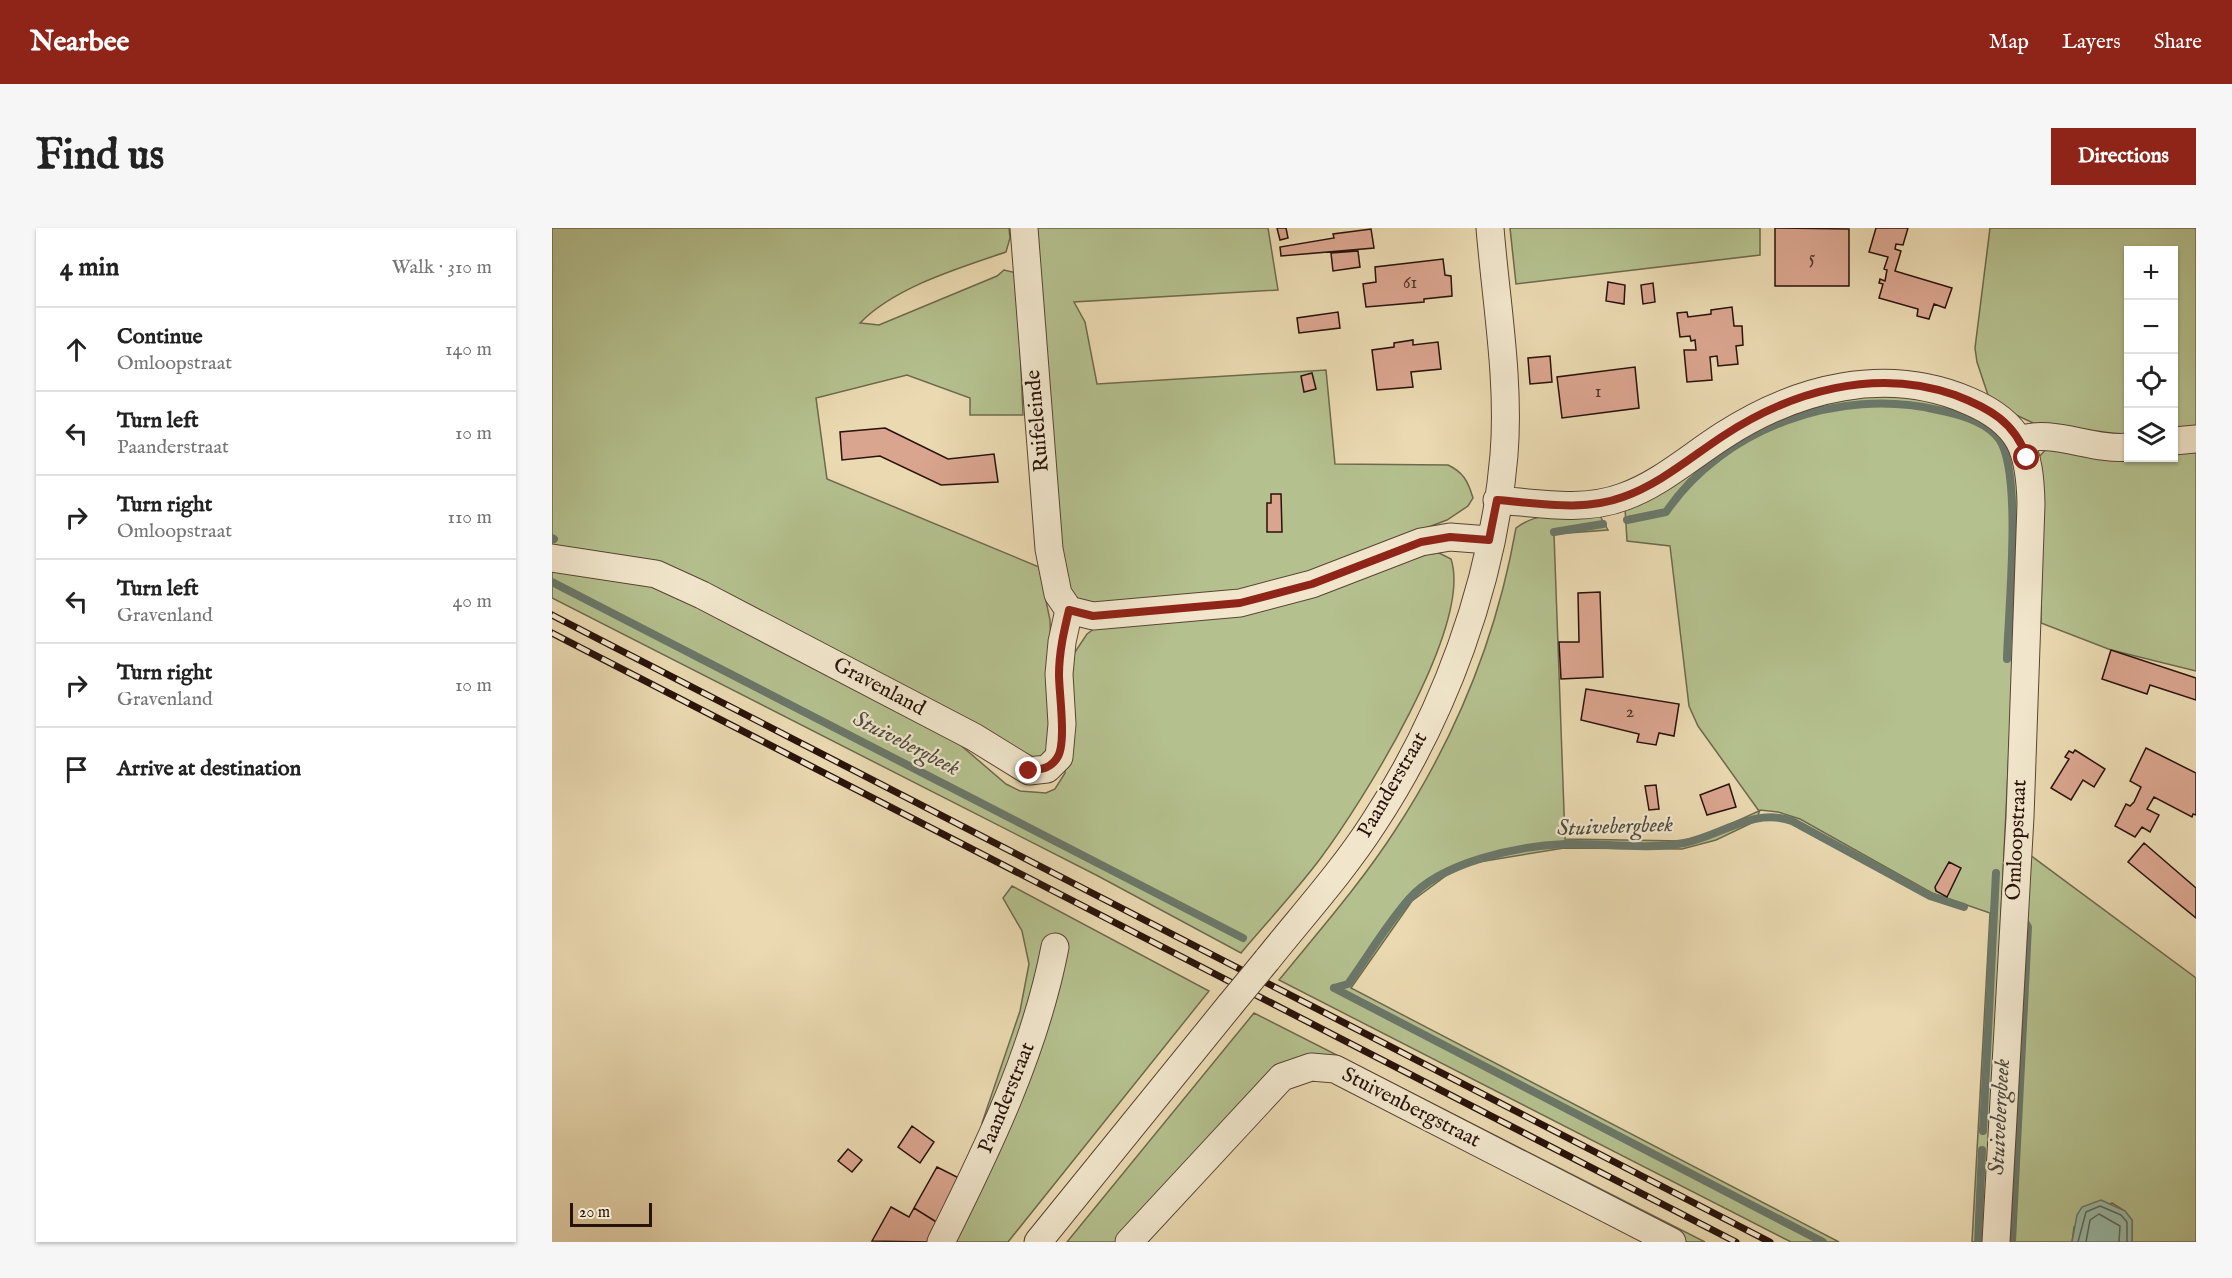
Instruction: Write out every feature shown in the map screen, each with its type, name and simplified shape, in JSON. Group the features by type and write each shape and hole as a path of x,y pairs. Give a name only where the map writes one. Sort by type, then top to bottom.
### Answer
{"street":[{"name":"Ruifeleinde","path":"1024,228 1049,549 1058,594 1069,610"},
{"name":"Paanderstraat","path":"1038,1242 1267,960 1373,825 1423,736 1464,641 1489,540 1504,454 1504,391 1490,228"},
{"name":"Omloopstraat","path":"1497,500 1589,505 1623,497 1673,470 1724,435 1773,406 1815,392 1865,383 1916,385 1957,396 1993,412 2008,423 2020,440 2030,467 2031,504 2020,818 1996,1242"},
{"path":"2020,440 2044,436 2087,445 2124,447"},
{"path":"2178,441 2196,439"},
{"path":"1069,610 1093,616 1240,603 1312,584 1421,542 1450,537 1489,540"},
{"name":"Gravenland","path":"552,558 656,574 702,595 974,737 1029,771 1047,769 1059,757 1062,724 1059,674 1062,642 1069,610"},
{"name":"Paanderstraat","path":"940,1242 990,1141 1044,1000 1055,947"},
{"name":"Stuivenbergstraat","path":"1129,1242 1282,1077 1311,1067 1335,1069 1672,1242"}],"green space":[{"path":"552,228 1009,228 1010,238 1006,252 948,272 909,289 874,310 860,323 879,325 997,276 1004,270 1017,273 1023,415 970,415 970,398 907,375 816,398 827,479 1039,567 1050,620 1054,744 1039,760 683,580 552,552"},
{"path":"1033,228 1268,228 1278,290 1074,302 1085,322 1097,384 1326,370 1335,464 1448,465 1458,471 1467,482 1473,498 1468,506 1447,520 1289,580 1251,589 1091,608 1076,601 1065,586"},
{"path":"1510,228 1760,228 1760,255 1516,284"},
{"path":"1990,228 2196,228 2196,433 2178,435 2178,246 2124,246 2124,441 2050,431 2014,414 1989,398 1977,362 1975,348"},
{"path":"1848,396 1910,396 1982,416 2015,451 2020,525 1985,1242 1972,1242 1990,913 1932,893 1800,819 1778,812 1760,810 1756,821 1716,840 1682,849 1564,848 1473,863 1447,875 1412,901 1351,988 1839,1242 1791,1242 1279,980 1369,868 1418,794 1455,722 1486,646 1498,608 1516,528 1535,518 1599,514 1608,530 1554,534 1565,839 1682,841 1713,832 1759,811 1698,726 1689,706 1670,546 1627,541 1625,508 1768,420"},
{"path":"2048,447 2124,457 2124,462 2178,462 2178,449 2196,447 2196,671 2111,650 2041,623 2042,545 2038,458"},
{"path":"1439,553 1451,559 1453,589 1446,626 1410,713 1339,833 1301,883 1241,953 1098,876 552,598 552,564 656,586 944,731 1006,784 1020,791 1046,793 1055,789 1065,773 1069,661 1087,634 1098,626 1418,555"},
{"path":"2026,852 2196,978 2196,1242 2132,1242 2132,1220 2125,1211 2112,1203 2074,1227 2072,1242 2006,1242"},
{"path":"1012,886 1209,991 1008,1242 952,1242 990,1126 982,1123 1020,1011 1029,964 1022,931 1003,898"},
{"path":"1254,1013 1705,1242 1684,1242 1322,1058 1121,1242 1067,1242"}],"water":[{"path":"2101,1200 2125,1211 2132,1220 2132,1242 2072,1242 2077,1215 2082,1207"}],"building":[{"path":"1277,228 1286,228 1288,238 1280,240"},
{"path":"1775,228 1849,229 1849,286 1775,286"},
{"path":"1876,228 1908,228 1903,245 1896,244 1895,249 1901,251 1895,271 1952,288 1945,308 1934,304 1929,319 1917,316 1918,309 1879,298 1883,284 1879,283 1880,279 1885,281 1887,270 1884,269 1888,257 1869,252"},
{"path":"1371,229 1374,248 1281,256 1280,247 1334,238 1333,234"},
{"path":"1358,251 1360,267 1333,271 1331,253"},
{"path":"1443,259 1445,275 1451,276 1452,296 1424,299 1424,302 1366,307 1363,284 1376,282 1375,267"},
{"path":"1608,282 1625,285 1624,304 1606,301"},
{"path":"1653,283 1655,302 1643,304 1641,285"},
{"path":"1732,307 1734,326 1742,326 1743,345 1736,346 1738,364 1718,366 1717,356 1710,357 1712,380 1687,382 1684,350 1696,350 1695,340 1691,341 1690,336 1680,337 1677,313 1687,312 1688,317 1711,314 1711,310"},
{"path":"1338,312 1340,328 1299,333 1297,318"},
{"path":"1413,340 1413,345 1438,342 1441,369 1411,372 1413,387 1377,390 1372,350 1394,347 1394,343"},
{"path":"1550,356 1552,382 1530,384 1528,358"},
{"path":"1635,367 1639,408 1562,418 1557,377"},
{"path":"1312,373 1316,389 1304,392 1301,376"},
{"path":"885,428 948,459 994,454 998,482 941,485 880,456 842,460 840,432"},
{"path":"1271,494 1281,494 1282,532 1267,532 1267,503 1271,503"},
{"path":"1600,592 1603,677 1561,679 1559,642 1579,642 1578,593"},
{"path":"2111,650 2196,678 2196,700 2150,685 2147,694 2102,679"},
{"path":"1586,689 1679,704 1674,736 1659,733 1656,745 1637,742 1639,734 1581,720"},
{"path":"2146,748 2196,773 2196,815 2193,814 2192,817 2154,797 2147,809 2159,815 2150,832 2142,827 2135,837 2115,826 2126,804 2130,806 2134,802 2141,787 2130,781"},
{"path":"2075,750 2105,769 2094,787 2083,780 2071,800 2051,788 2069,759 2065,757 2069,751 2073,753"},
{"path":"1729,784 1736,807 1707,815 1700,795"},
{"path":"1656,785 1659,809 1649,810 1645,786"},
{"path":"2144,843 2196,888 2196,918 2128,862"},
{"path":"1949,862 1961,868 1947,897 1936,891 1935,887"},
{"path":"912,1126 934,1142 920,1163 898,1147"},
{"path":"848,1149 862,1160 852,1172 838,1161"},
{"path":"937,1167 961,1179 938,1223 914,1208"},
{"path":"891,1207 909,1217 914,1208 938,1223 928,1242 872,1241"}],"waterway":[{"path":"1627,520 1666,512 1690,482 1719,457 1751,436 1787,420 1824,410 1862,404 1900,404 1972,419 1987,427 1999,439 2006,456 2011,481 2012,544 2007,659"},
{"path":"1554,532 1603,524"},
{"name":"Stuivebergbeek","path":"552,582 1243,938"},
{"name":"Stuivebergbeek","path":"1334,988 1348,984 1393,919 1423,886 1440,875 1481,858 1546,845 1670,845 1698,839 1750,820 1778,818 1792,821 1930,896 1964,907"},
{"path":"1983,1131 1996,873"},
{"name":"Stuivebergbeek","path":"2012,1242 2028,927 2025,922"},
{"path":"1334,988 1823,1242"},
{"path":"1978,1242 1982,1150"}],"railway":[{"path":"552,615 1770,1242"},
{"path":"552,633 1736,1242"}],"route":[{"path":"1029,771 1047,769 1059,757 1062,724 1059,674 1062,642 1069,610 1093,616 1240,603 1312,584 1421,542 1450,537 1489,540 1497,500 1589,505 1623,497 1640,490 1673,470 1724,435 1773,406 1815,392 1865,383 1916,385 1948,393 1985,408 2008,423 2020,440 2027,458"}]}
